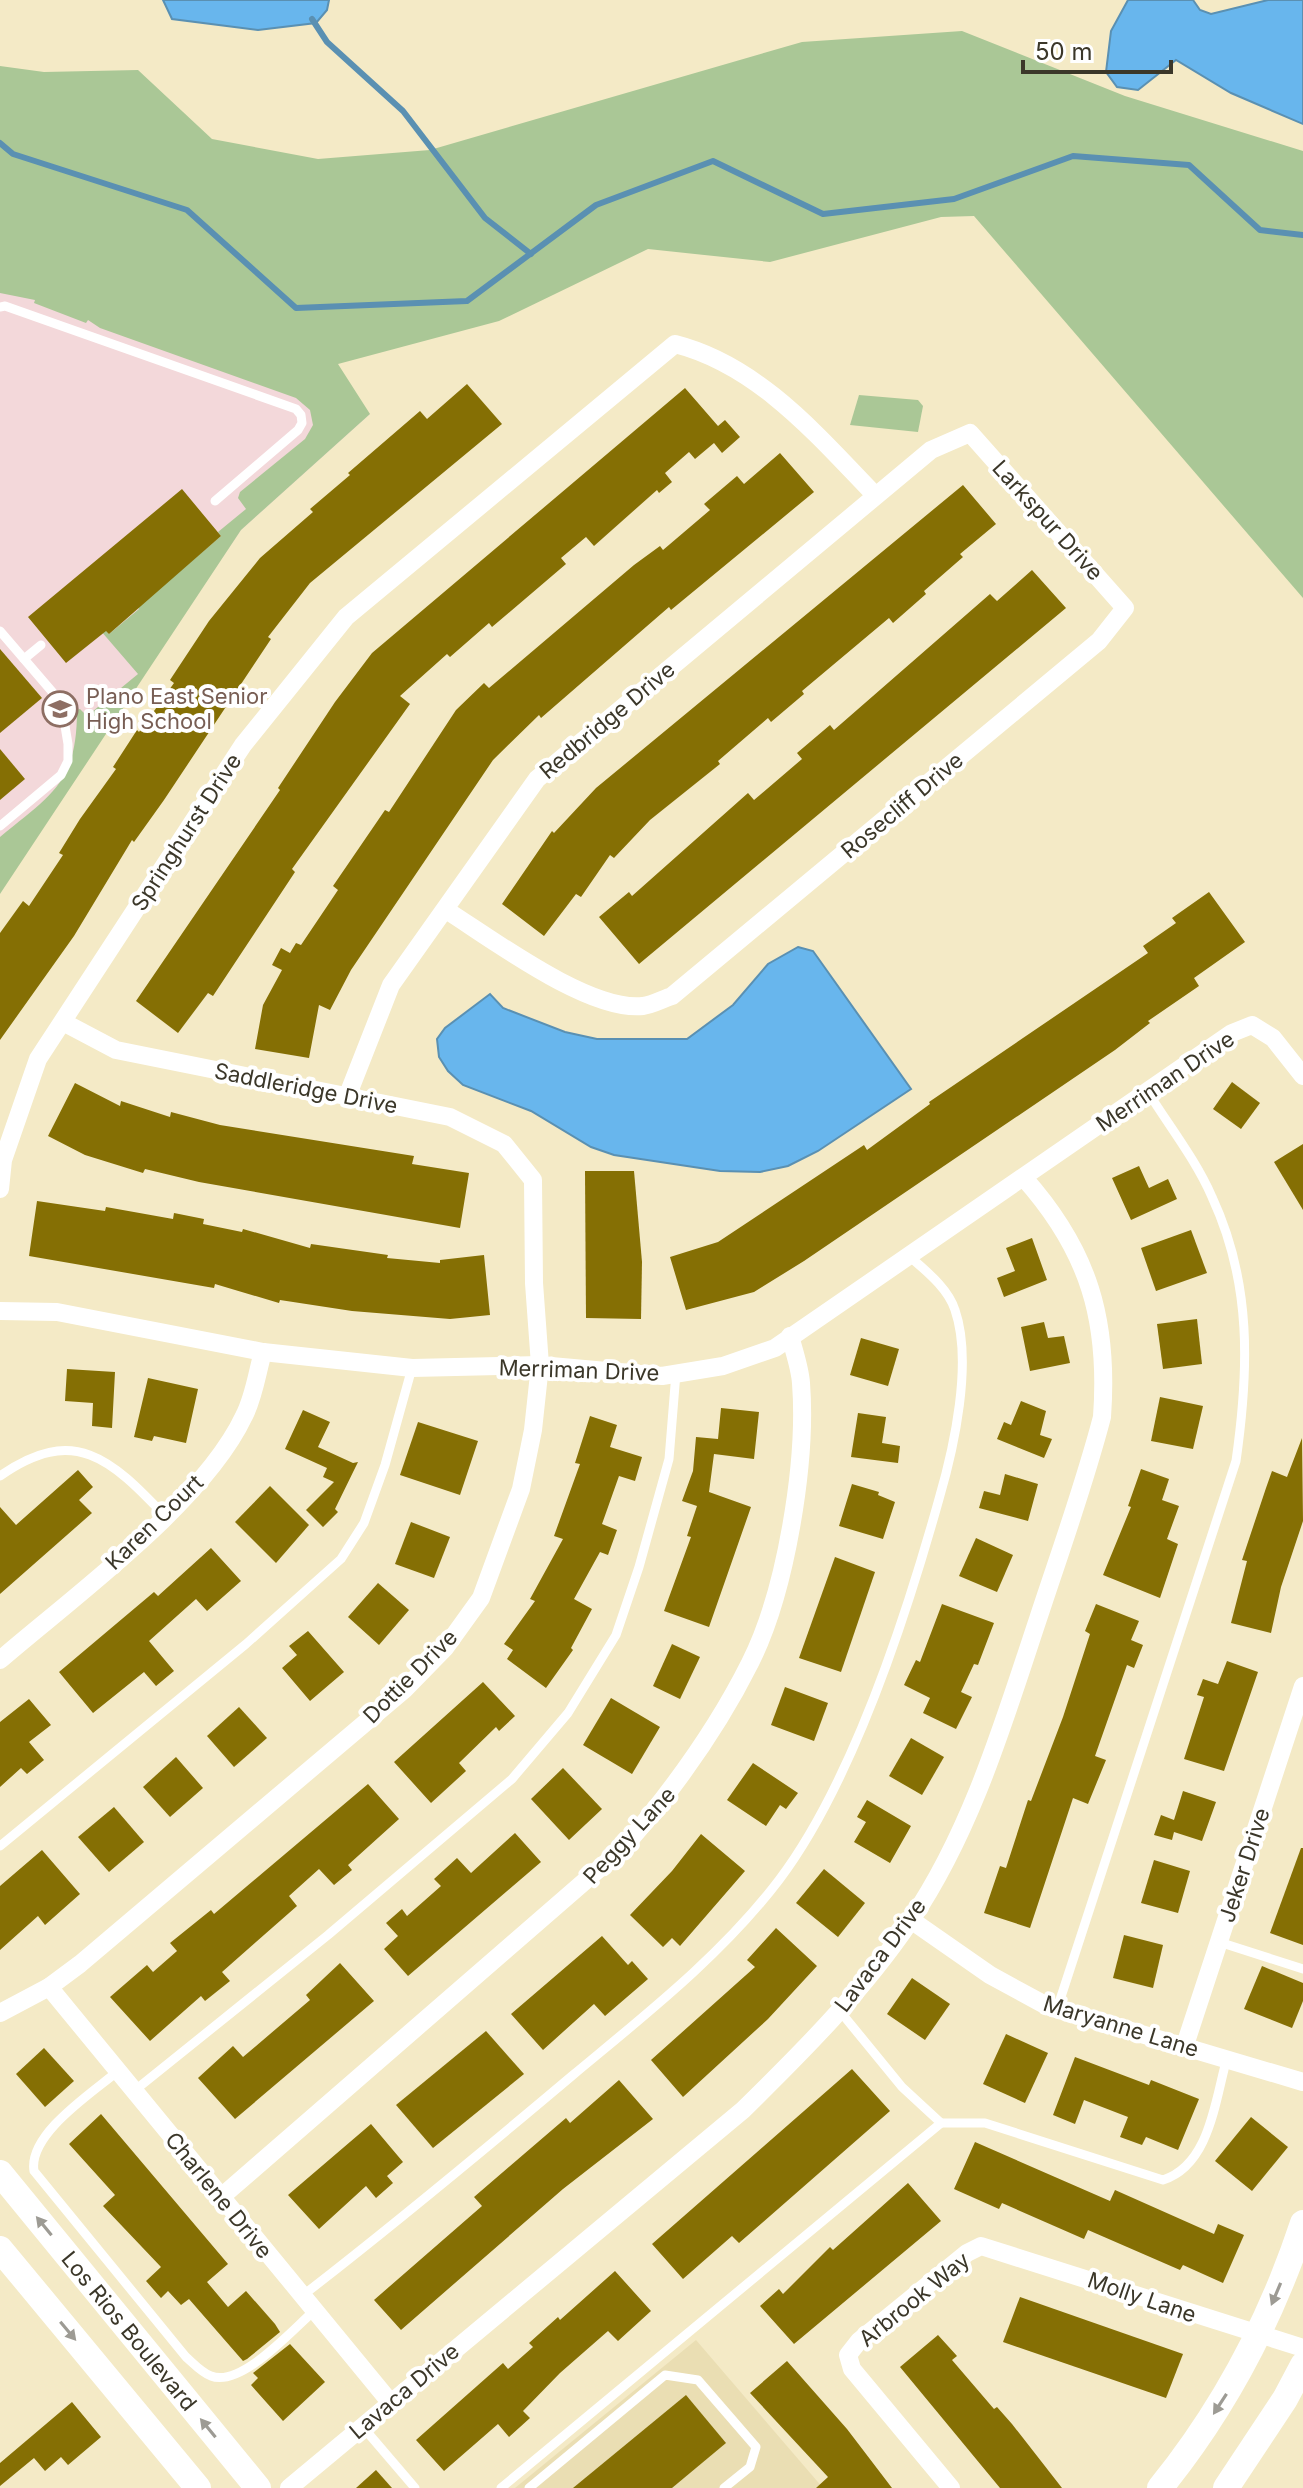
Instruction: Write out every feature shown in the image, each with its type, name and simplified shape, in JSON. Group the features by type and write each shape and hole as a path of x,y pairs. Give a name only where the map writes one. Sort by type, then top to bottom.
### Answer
{"main road":[{"name":"Los Rios Boulevard","path":"0,2173 258,2488"},
{"path":"1160,2488 1221,2402 1258,2336 1303,2223"},
{"name":"Los Rios Boulevard","path":"0,2249 198,2488"},
{"path":"1226,2488 1303,2365"}],"street":[{"name":"Springhurst Drive","path":"0,1189 3,1160 38,1059 243,745 346,617 675,344 708,352 791,408 875,495"},
{"name":"Redbridge Drive","path":"347,1097 391,985 537,779 931,450 970,433"},
{"name":"Larkspur Drive","path":"970,433 1125,608"},
{"name":"Rosecliff Drive","path":"446,910 550,975 600,1000 643,1006 672,996 1099,641 1125,608"},
{"name":"Saddleridge Drive","path":"63,1022 116,1050 450,1117 504,1144 533,1180"},
{"name":"Merriman Drive","path":"0,1311 85,1317 263,1352 412,1368 540,1365 662,1376 723,1366 775,1348 1232,1033 1252,1025 1273,1038 1303,1076"},
{"name":"Lavaca Drive","path":"289,2488 743,2110 839,2010 911,1920 960,1827 995,1751 1102,1417 1105,1373 1101,1326 1093,1293 1075,1249 1054,1212 1024,1178"},
{"name":"Dottie Drive","path":"0,2013 49,1987 404,1690 445,1648 481,1598 521,1489 533,1430 540,1365 534,1283 533,1180"},
{"name":"Peggy Lane","path":"220,2198 557,1910 623,1848 672,1791 716,1726 752,1659 773,1597 792,1518 801,1438 801,1381 790,1336"},
{"name":"Karen Court","path":"0,1660 165,1516 226,1449 246,1414 263,1352"},
{"name":"Jeker Drive","path":"1185,2045 1303,1686"},
{"name":"Maryanne Lane","path":"911,1920 1017,1992 1057,2009 1303,2082"},
{"name":"Charlene Drive","path":"49,1987 390,2402"},
{"name":"Molly Lane","path":"981,2246 1303,2348"},
{"name":"Arbrook Way","path":"951,2488 852,2369 848,2355 871,2331 967,2253 981,2246"}],"lane":[{"path":"0,307 296,409 302,423 298,430 215,501"},
{"path":"0,631 61,702 68,761 61,775 0,826"},
{"path":"24,659 41,645"},
{"path":"1057,2009 1236,1461 1247,1384 1245,1318 1227,1235 1212,1195 1148,1092"},
{"path":"302,2296 424,2202 681,1984 779,1880 820,1812 849,1755 918,1576 952,1454 962,1353 955,1309 936,1280 909,1256"},
{"path":"0,1846 246,1644 341,1559 364,1523 385,1465 412,1368"},
{"path":"134,2091 328,1935 512,1779 568,1713 616,1635 639,1567 669,1459 676,1373"},
{"path":"0,1476 43,1451 64,1449 87,1454 128,1478 165,1516"},
{"path":"1219,1942 1303,1969"},
{"path":"839,2010 902,2087 941,2123"},
{"path":"501,2488 941,2123 985,2123 1163,2180 1180,2175 1192,2164 1201,2145 1227,2058"},
{"path":"118,2071 52,2127 38,2145 32,2161 34,2171 43,2183 186,2357 210,2376 228,2379 249,2368 314,2311"},
{"path":"529,2488 665,2375 698,2380 756,2447 750,2467 724,2488"},
{"path":"362,2426 415,2488"}],"shaded area":[{"name":"Plano East Senior High School","path":"0,221 370,414 241,530 0,888"},
{"path":"696,2340 823,2488 515,2488"}],"green space":[{"path":"962,31 1125,96 1303,151 1303,598 974,216 941,217 770,262 648,249 499,321 338,364 370,414 241,530 0,894 0,837 58,785 72,755 77,710 80,709 87,716 138,674 88,616 91,613 109,634 139,609 124,587 144,602 221,536 218,532 246,509 238,498 240,492 305,439 313,425 310,410 296,398 100,328 88,320 86,323 34,303 35,300 0,293 0,66 44,72 138,70 212,139 318,159 430,150 802,42"},
{"path":"859,395 918,400 923,406 918,432 850,425"}],"water":[{"path":"163,0 329,0 327,10 316,23 258,30 172,19"},
{"path":"1128,0 1193,0 1200,10 1211,14 1268,0 1303,0 1303,124 1231,93 1176,60 1138,90 1117,87 1106,72 1111,31"},
{"path":"798,947 813,951 911,1089 818,1151 788,1166 760,1172 720,1171 614,1155 591,1147 531,1111 463,1085 439,1057 437,1039 445,1028 490,994 503,1008 565,1032 597,1039 687,1039 733,1005 768,964"}],"building":[{"path":"467,384 502,424 310,583 268,637 271,639 164,800 134,842 132,840 74,936 0,1040 0,933 23,901 29,906 63,855 59,853 80,819 116,769 113,767 137,730 139,732 174,683 170,680 209,621 260,558 313,512 310,509 350,475 348,473 420,411 427,419"},
{"path":"685,388 718,426 725,420 740,437 722,453 714,443 695,459 689,452 665,473 672,482 659,493 657,490 594,546 586,537 561,558 566,564 492,627 489,623 450,657 447,654 400,696 410,704 292,869 295,872 213,996 208,993 178,1033 136,1001 280,790 278,788 335,702 372,653"},
{"path":"780,453 814,492 671,610 669,607 541,718 539,715 493,760 351,970 330,1010 319,1005 309,1058 255,1049 263,1005 282,970 272,965 281,948 290,953 296,943 301,945 338,890 333,886 385,810 389,812 456,710 484,683 489,688 634,565 660,546 663,550 710,510 704,504 737,476 744,484"},
{"path":"963,485 996,524 960,554 963,557 924,591 926,594 893,623 889,618 802,691 804,694 771,722 768,718 718,761 720,764 650,820 614,858 610,855 581,897 576,894 544,936 502,904 552,831 554,833 596,788"},
{"path":"182,489 221,536 109,634 106,631 66,663 28,617"},
{"path":"1032,570 1066,608 639,964 599,917 629,892 632,896 748,793 754,800 802,759 797,753 830,725 834,730 990,594 997,601"},
{"path":"0,649 42,698 0,733"},
{"path":"0,749 25,779 0,800"},
{"path":"1209,892 1245,942 1194,978 1199,986 1148,1021 1150,1023 1115,1050 804,1261 754,1292 686,1310 670,1257 718,1242 864,1145 867,1150 929,1102 1148,953 1143,946 1176,923 1172,918"},
{"path":"1232,1082 1260,1103 1241,1129 1213,1109"},
{"path":"75,1083 120,1106 121,1101 170,1117 171,1112 220,1125 414,1156 412,1164 469,1173 460,1228 199,1182 145,1169 143,1173 85,1155 48,1136"},
{"path":"1303,1144 1303,1210 1274,1162"},
{"path":"1139,1166 1149,1188 1168,1179 1177,1199 1131,1220 1112,1178"},
{"path":"585,1171 634,1171 642,1262 641,1319 586,1318"},
{"path":"37,1201 105,1211 106,1207 173,1219 174,1213 204,1219 203,1224 242,1232 243,1229 310,1248 311,1244 388,1255 387,1258 440,1263 440,1260 484,1255 490,1315 450,1319 352,1311 280,1300 279,1303 215,1284 214,1288 29,1256"},
{"path":"1191,1230 1207,1273 1156,1291 1141,1248"},
{"path":"1032,1238 1047,1280 1004,1297 997,1278 1015,1271 1006,1248"},
{"path":"1197,1319 1202,1364 1163,1369 1157,1324"},
{"path":"1044,1322 1048,1338 1064,1336 1070,1363 1030,1371 1021,1327"},
{"path":"861,1338 899,1349 888,1386 850,1375"},
{"path":"67,1369 115,1372 112,1428 92,1426 93,1403 65,1401"},
{"path":"148,1378 198,1389 186,1443 154,1436 152,1441 134,1437"},
{"path":"1160,1397 1203,1406 1193,1449 1151,1441"},
{"path":"1021,1401 1046,1411 1040,1435 1052,1439 1044,1458 997,1439 1004,1422 1011,1425"},
{"path":"721,1408 759,1412 754,1459 714,1454 709,1492 751,1507 709,1627 664,1611 691,1537 687,1536 697,1506 682,1501 693,1471 696,1437 718,1439"},
{"path":"303,1410 330,1422 318,1447 353,1463 358,1462 335,1509 338,1512 323,1527 306,1510 334,1482 323,1477 327,1468 285,1449"},
{"path":"858,1413 886,1417 882,1443 900,1446 898,1463 851,1457"},
{"path":"590,1416 617,1425 610,1447 642,1457 635,1481 619,1476 602,1524 617,1530 608,1555 600,1552 574,1599 592,1609 571,1648 573,1650 546,1688 507,1659 513,1650 504,1644 535,1601 530,1599 563,1539 554,1536 580,1464 575,1463"},
{"path":"418,1422 478,1441 460,1495 400,1475"},
{"path":"1302,1438 1303,1521 1281,1587 1271,1633 1231,1623 1247,1561 1242,1560 1272,1471 1287,1477"},
{"path":"1141,1469 1169,1479 1162,1500 1179,1506 1167,1539 1178,1544 1160,1598 1103,1575 1131,1507 1128,1506"},
{"path":"78,1470 93,1487 79,1500 92,1513 0,1594 0,1507 16,1525"},
{"path":"1005,1474 1038,1484 1028,1521 979,1508 984,1491 1000,1495"},
{"path":"852,1484 879,1492 878,1495 895,1502 883,1539 839,1526"},
{"path":"270,1486 309,1525 276,1563 235,1522"},
{"path":"411,1522 450,1537 434,1578 395,1564"},
{"path":"976,1538 1013,1555 997,1592 959,1576"},
{"path":"211,1548 241,1581 207,1611 196,1599 149,1641 174,1671 156,1686 144,1672 93,1713 59,1672 154,1592 158,1596"},
{"path":"835,1557 875,1572 841,1672 799,1658"},
{"path":"378,1583 409,1610 379,1645 348,1617"},
{"path":"942,1604 994,1623 978,1665 974,1664 961,1692 972,1697 956,1729 923,1713 930,1698 904,1685 916,1660 920,1662"},
{"path":"1096,1604 1139,1621 1131,1640 1143,1645 1134,1668 1127,1665 1095,1756 1106,1760 1088,1804 1073,1798 1030,1928 984,1913 1000,1866 1006,1868 1028,1800 1031,1801 1063,1717 1090,1634 1085,1631"},
{"path":"308,1631 344,1672 310,1701 282,1668 297,1655 289,1646"},
{"path":"672,1644 700,1657 680,1699 653,1686"},
{"path":"1227,1661 1258,1672 1224,1771 1184,1759 1204,1697 1197,1695 1203,1679 1218,1684"},
{"path":"483,1682 515,1716 499,1731 496,1727 459,1763 466,1771 431,1803 394,1762"},
{"path":"785,1687 828,1703 814,1741 771,1725"},
{"path":"611,1698 660,1727 632,1774 583,1745"},
{"path":"29,1699 51,1725 29,1742 44,1760 27,1774 21,1768 0,1787 0,1722"},
{"path":"239,1707 267,1738 234,1767 207,1736"},
{"path":"911,1738 944,1757 922,1795 889,1776"},
{"path":"176,1757 203,1788 170,1817 143,1787"},
{"path":"753,1763 798,1793 786,1809 780,1805 766,1826 727,1800"},
{"path":"563,1768 602,1809 569,1840 531,1799"},
{"path":"368,1784 399,1819 348,1865 352,1870 334,1885 319,1869 289,1896 297,1906 222,1972 230,1981 205,2001 201,1996 150,2041 110,1997 147,1965 153,1972 177,1951 170,1943 211,1910 214,1914"},
{"path":"1183,1791 1216,1802 1202,1841 1174,1832 1172,1840 1154,1835 1161,1815 1174,1820"},
{"path":"867,1800 911,1826 890,1863 854,1842 866,1822 857,1817"},
{"path":"114,1807 144,1842 109,1872 78,1837"},
{"path":"515,1833 541,1862 408,1976 384,1949 398,1936 386,1923 402,1909 407,1916 441,1886 434,1879 457,1858 471,1873"},
{"path":"701,1834 745,1871 680,1946 672,1938 663,1947 630,1915 672,1871"},
{"path":"1303,1848 1303,1945 1270,1933"},
{"path":"42,1850 80,1894 45,1925 38,1916 0,1950 0,1886"},
{"path":"1154,1860 1190,1871 1178,1913 1141,1903"},
{"path":"824,1869 865,1903 838,1937 796,1903"},
{"path":"776,1928 817,1966 768,2019 683,2097 651,2060 755,1967 747,1960"},
{"path":"1124,1935 1163,1945 1153,1988 1113,1978"},
{"path":"602,1936 628,1965 632,1961 648,1979 605,2016 594,2004 543,2050 511,2014"},
{"path":"340,1963 374,2001 235,2119 198,2078 233,2046 243,2057 310,2000 306,1995"},
{"path":"1262,1966 1303,1983 1303,2001 1292,2028 1244,2009"},
{"path":"912,1978 950,2004 925,2040 887,2014"},
{"path":"486,2031 524,2074 433,2148 396,2105"},
{"path":"1006,2034 1048,2053 1025,2103 983,2084"},
{"path":"44,2048 74,2081 45,2107 16,2074"},
{"path":"1075,2057 1149,2085 1151,2080 1199,2099 1178,2150 1146,2137 1142,2145 1120,2137 1128,2117 1084,2100 1075,2124 1053,2115"},
{"path":"852,2069 890,2111 739,2243 732,2236 683,2279 652,2244"},
{"path":"619,2080 653,2119 563,2189 401,2330 374,2300 482,2206 474,2197 566,2118 570,2123"},
{"path":"101,2114 228,2264 207,2282 228,2307 246,2291 280,2332 247,2359 243,2361 189,2299 181,2305 168,2291 161,2298 146,2281 161,2267 103,2206 115,2195 69,2144"},
{"path":"1251,2117 1288,2147 1252,2191 1215,2161"},
{"path":"371,2124 403,2162 387,2176 393,2183 376,2198 366,2186 319,2229 288,2195"},
{"path":"975,2142 1110,2201 1115,2190 1214,2234 1218,2224 1244,2235 1223,2283 1183,2265 1180,2270 1088,2230 1084,2239 1002,2203 999,2209 954,2189"},
{"path":"908,2183 941,2221 794,2344 760,2306 779,2289 783,2294 830,2247 833,2250"},
{"path":"615,2271 651,2311 618,2341 608,2331 560,2373 523,2411 530,2418 509,2437 498,2424 444,2471 416,2440 503,2363 508,2369 533,2347 529,2343"},
{"path":"1020,2297 1183,2354 1166,2398 1003,2342"},
{"path":"938,2335 957,2356 952,2360 994,2409 997,2407 1012,2424 1062,2488 1000,2488 900,2367"},
{"path":"290,2344 325,2382 283,2421 251,2385 258,2378 253,2373"},
{"path":"787,2361 847,2429 892,2488 816,2488 828,2477 750,2393"},
{"path":"686,2395 726,2443 672,2488 573,2488"},
{"path":"72,2402 101,2437 68,2465 61,2457 45,2471 34,2458 0,2486 0,2463"},
{"path":"376,2470 392,2488 356,2488"}],"waterway":[{"path":"312,19 327,42 403,111 485,218 531,254"},
{"path":"0,143 13,154 187,210 296,308 467,301 596,205 713,161 823,214 954,199 1073,156 1189,165 1260,230 1303,235"}],"place":[{"name":"Plano East Senior High School","path":"60,709"}]}
